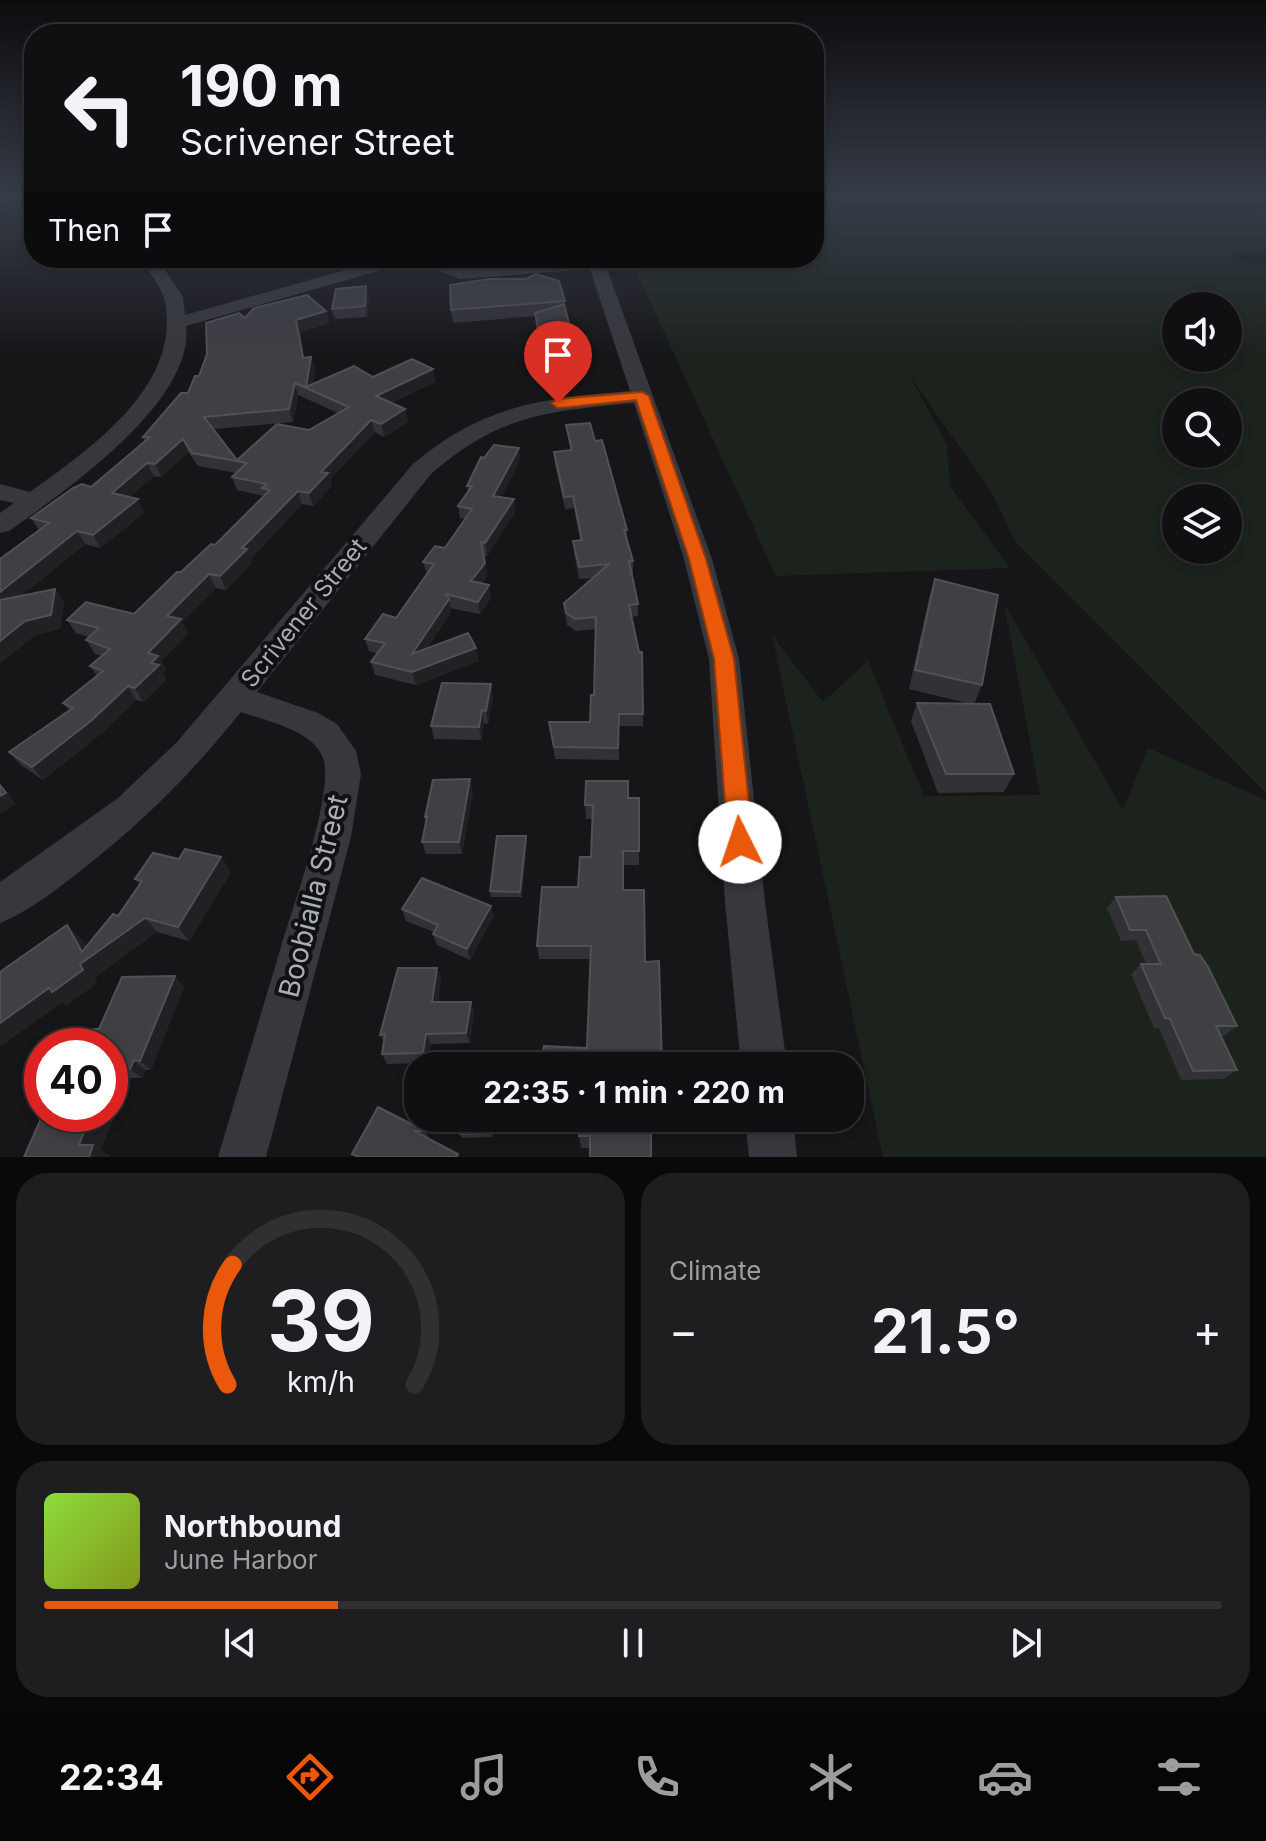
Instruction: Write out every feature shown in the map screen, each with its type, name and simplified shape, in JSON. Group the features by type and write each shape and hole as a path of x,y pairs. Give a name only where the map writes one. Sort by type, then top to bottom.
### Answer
{"street":[{"path":"0,525 97,454 154,394 177,344 179,322 167,280 157,268"},
{"path":"179,322 371,268"},
{"path":"445,268 460,274 523,268"},
{"path":"598,268 698,559 724,659 745,902 762,1052"},
{"name":"Scrivener Street","path":"0,904 50,871 131,809 189,752 422,469 443,449 469,431 517,412 558,403 642,396"},
{"path":"0,492 34,501"},
{"name":"Boobialla Street","path":"235,697 306,722 325,734 339,751 344,774 332,837 242,1157"},
{"path":"770,1132 773,1157"}],"shaded area":[{"path":"824,250 1266,250 1266,253 1236,254 1239,261 1266,263 1266,793 1015,541 992,493 909,375 947,444 950,486 1010,568 776,576 635,268 824,268"},
{"path":"1004,603 1123,810 1148,748 1266,800 1266,1157 883,1157 864,1068 864,1052 861,1052 772,635 823,702 868,661 924,796 1040,795"}],"building":[{"path":"536,274 559,281 565,301 451,310 450,285 489,279 526,279"},
{"path":"366,286 365,306 332,309 336,289"},
{"path":"307,295 326,311 296,320 303,358 311,357 306,387 354,366 373,377 412,359 433,369 376,396 405,409 381,424 371,420 321,472 328,473 309,493 298,491 242,548 247,549 220,576 209,574 167,616 181,619 148,653 158,656 151,663 159,665 135,688 128,686 92,720 32,767 9,752 73,708 63,703 103,671 90,666 110,649 86,640 99,628 67,620 86,602 134,614 177,572 181,572 211,544 215,545 270,490 262,488 267,484 232,477 247,463 192,453 183,439 155,464 147,463 112,493 138,499 93,535 77,531 0,592 0,559 49,523 31,518 73,488 82,484 91,487 150,437 143,437 181,393 188,393 195,376 199,376 207,354 206,323 239,313 245,318 254,308","holes":["295,383 349,407 309,430 277,424 237,460 204,417 289,409"]},
{"path":"564,304 578,357 544,360 535,313"},
{"path":"590,423 595,441 602,440 627,530 624,530 633,561 629,561 638,604 629,605 639,652 642,652 643,714 619,714 618,748 554,747 549,722 590,722 591,695 594,695 596,617 575,619 566,613 564,603 609,564 579,567 573,541 582,540 573,496 564,497 554,452 572,450 566,425"},
{"path":"494,445 519,448 493,496 514,499 485,543 481,542 485,563 471,581 489,585 478,602 446,594 449,599 412,654 468,633 476,648 412,672 371,662 385,643 365,639 383,614 396,618 434,564 423,562 435,546 445,548 472,509 458,506 472,486 467,486 481,457 484,458"},
{"path":"935,579 998,595 982,685 915,670"},
{"path":"55,589 51,615 25,621 0,641 0,600"},
{"path":"442,683 491,684 486,711 482,710 479,727 431,726"},
{"path":"917,703 990,704 1014,774 946,774"},
{"path":"470,779 459,842 422,842 433,780"},
{"path":"586,781 628,781 628,798 639,798 639,851 623,851 623,890 644,890 645,962 659,961 662,1052 543,1052 544,1046 587,1048 591,946 537,946 542,887 578,887 580,857 591,857 593,805 585,805"},
{"path":"497,836 526,836 520,892 490,891"},
{"path":"185,849 221,857 178,927 145,918 80,964 83,970 52,992 49,988 0,1023 0,972 67,925 82,952 113,914 118,916 142,881 135,879 153,853 179,859"},
{"path":"422,878 491,906 467,949 433,934 438,925 402,909"},
{"path":"1166,896 1194,954 1200,955 1208,967 1237,1026 1216,1026 1237,1070 1193,1071 1141,964 1161,964 1146,930 1130,930 1116,897"},
{"path":"398,968 437,968 432,1002 471,1002 466,1033 426,1034 423,1052 382,1054 385,1034 380,1035"},
{"path":"175,976 140,1061 134,1060 130,1069 128,1028 99,1028 122,977"},
{"path":"378,1107 404,1120 404,1132 416,1132 458,1154 456,1157 359,1157 352,1154"},
{"path":"35,1132 84,1132 79,1145 93,1145 89,1157 24,1157"},
{"path":"460,1132 492,1132 492,1133"},
{"path":"579,1132 651,1132 651,1157 590,1157 590,1136 579,1136"}],"route":[{"path":"558,403 642,396 698,559 724,659 740,842"}]}
